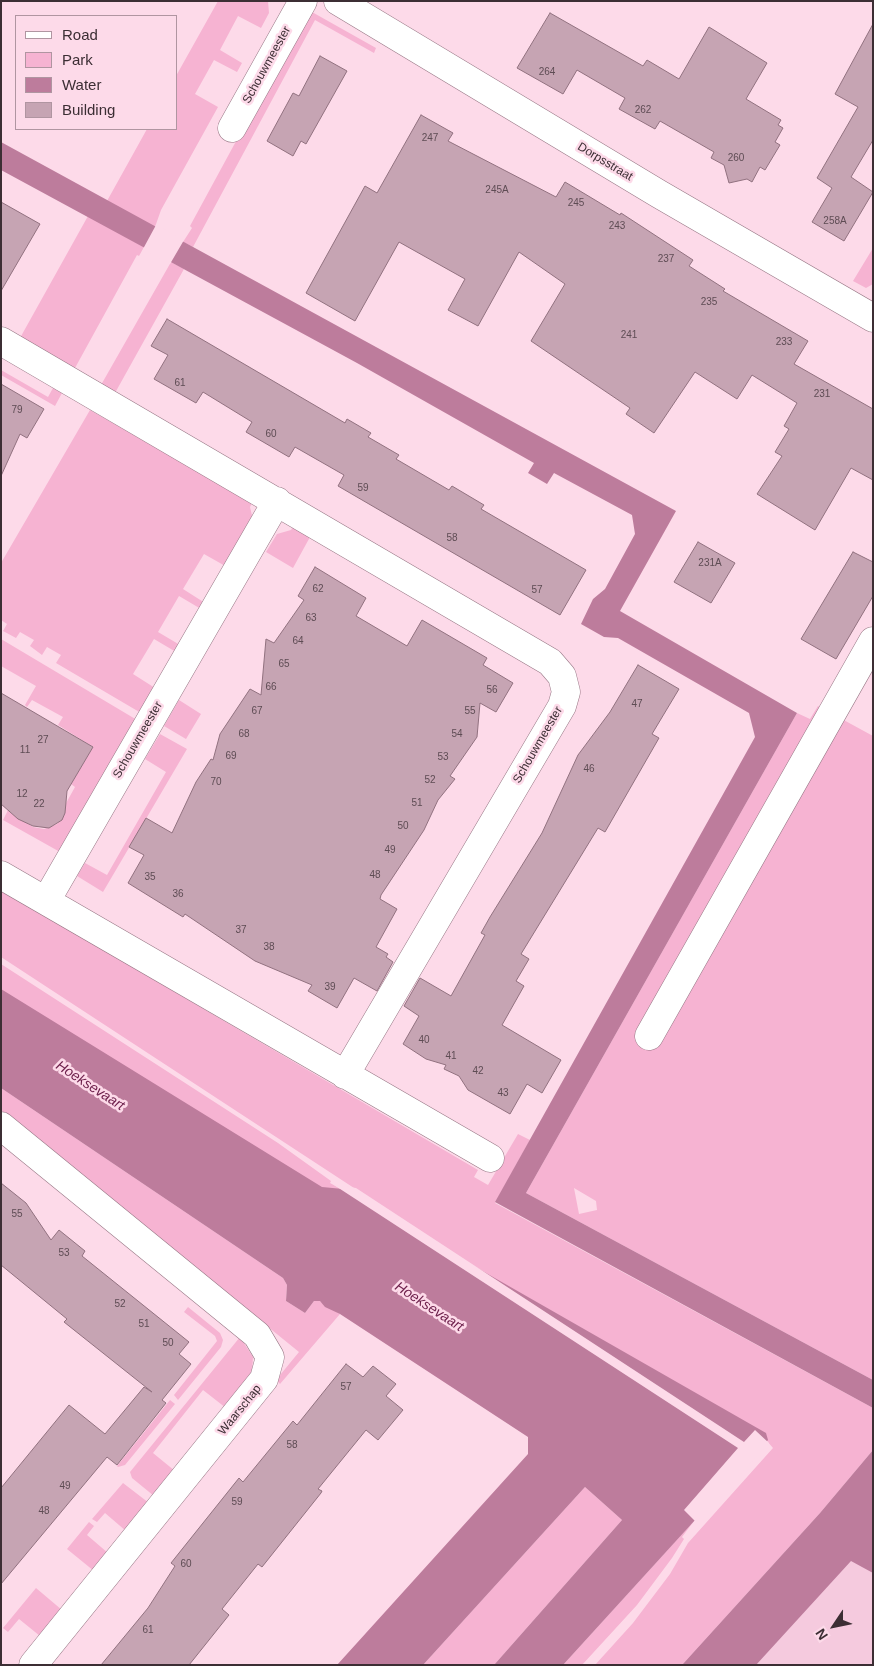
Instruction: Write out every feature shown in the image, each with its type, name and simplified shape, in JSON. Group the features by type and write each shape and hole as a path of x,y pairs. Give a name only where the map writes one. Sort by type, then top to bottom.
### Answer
{"street":[{"name":"Schouwmeester","path":"232,128 302,1"},
{"name":"Dorpsstraat","path":"338,1 659,194 873,318"},
{"name":"Schouwmeester","path":"1,342 277,501 550,662 562,676 566,692 562,706 345,1075"},
{"name":"Schouwmeester","path":"46,901 277,501"},
{"path":"649,1036 873,641"},
{"path":"1,875 490,1158"},
{"name":"Waarschap","path":"1,1126 257,1335 270,1357 264,1379 33,1665"}],"shaded area":[{"path":"873,1543 873,1665 712,1665"}],"green space":[{"path":"218,1 268,1 269,13 261,28 238,16 220,50 242,63 237,72 214,60 195,94 218,107 161,210 155,227 107,201 146,130 178,130 178,72"},
{"path":"312,12 376,48 374,53 315,20 193,247 183,242 304,16"},
{"path":"88,216 144,247 139,256 137,255 75,368 20,338"},
{"path":"873,248 873,284 866,288 853,281"},
{"path":"171,262 184,269 115,393 101,385"},
{"path":"1,370 48,397 53,388 62,393 55,406 1,375"},
{"path":"90,410 252,503 250,507 253,520 227,567 204,554 183,589 205,603 201,609 179,596 158,632 180,645 176,652 154,639 133,674 155,688 141,713 56,663 61,655 47,647 42,655 30,646 34,640 20,632 16,638 3,631 7,624 1,620 1,563"},
{"path":"293,527 310,537 293,568 266,552 277,534 291,530"},
{"path":"1,639 137,720 60,852 3,820 8,810 33,827 44,829 57,824 63,817 65,805 75,787 71,784 93,747 58,725 63,717 32,700 27,707 25,705 36,686 1,666"},
{"path":"179,700 201,714 186,739 164,726"},
{"path":"818,706 873,736 873,1380 526,1193 797,713 810,719","holes":["574,1188 596,1201 597,1210 579,1214"]},
{"path":"160,734 187,749 103,892 77,876 85,863 107,875 166,772 145,759"},
{"path":"1,890 478,1170 474,1177 488,1185 518,1134 530,1140 495,1203 873,1408 873,1450 820,1513 682,1665 595,1665 633,1623 670,1574 688,1543 773,1448 767,1441 720,1493 1,1000 1,964 278,1143 331,1181 330,1183 435,1241 1,957"},
{"path":"1,1088 283,1278 287,1285 286,1301 305,1313 314,1301 320,1301 340,1314 280,1384 276,1380 299,1352 1,1110"},
{"path":"188,1307 220,1333 223,1340 221,1347 178,1400 174,1395 217,1341 215,1336 184,1312"},
{"path":"240,1337 253,1357 252,1372 226,1408 203,1390 153,1453 175,1471 154,1496 132,1478 130,1472"},
{"path":"170,1400 175,1404 125,1465 118,1467 117,1466"},
{"path":"123,1483 149,1503 126,1531 105,1513 97,1522 92,1519"},
{"path":"585,1487 622,1520 494,1665 423,1665"},
{"path":"694,1521 682,1537 684,1539 672,1558 637,1605 582,1665 563,1665"},
{"path":"89,1522 94,1526 87,1535 108,1553 94,1571 67,1549"},
{"path":"36,1588 62,1610 40,1636 19,1619 8,1632 3,1628"}],"water":[{"path":"1,142 676,511 620,611 797,713 526,1193 873,1380 873,1408 495,1202 755,737 749,713 618,638 604,637 581,624 593,599 605,589 635,534 632,515 554,473 547,484 528,473 534,463 357,363 1,170"},
{"name":"Hoeksevaart","path":"1,989 322,1187 354,1190 472,1265 766,1433 768,1440 563,1665 494,1665 622,1520 585,1487 423,1665 337,1665 528,1454 528,1437 340,1314 325,1307 320,1301 314,1301 305,1313 286,1301 287,1285 283,1278 1,1088"},
{"path":"873,1450 873,1573 851,1561 756,1665 682,1665 820,1513"}],"pier":[{"path":"156,225 184,240 170,264 143,249"},
{"path":"334,1185 356,1188 744,1442 755,1430 769,1443 682,1538 695,1521 684,1510 738,1448"}],"building":[{"path":"550,13 643,66 647,60 679,79 709,27 767,63 746,99 781,120 778,125 783,128 775,142 780,145 765,170 760,167 752,182 747,179 729,183 724,165 711,158 714,152 660,121 655,129 619,109 625,98 577,70 563,94 517,68"},
{"path":"873,24 873,140 851,177 873,192 844,241 812,222 832,188 817,178 858,107 835,94"},
{"path":"320,56 347,71 306,144 301,141 293,156 267,141 293,93 299,96"},
{"path":"421,115 453,133 448,141 556,197 565,182 620,215 621,213 693,260 689,266 725,289 723,291 808,341 794,364 873,409 873,480 851,468 815,530 757,494 782,456 775,452 789,429 784,426 797,403 752,375 737,399 695,372 654,433 626,414 630,408 531,341 565,284 519,252 478,326 448,310 465,279 399,242 355,321 306,293 365,186 377,193"},
{"path":"1,202 40,224 1,291"},
{"path":"167,319 345,423 347,419 371,433 368,437 399,455 396,459 449,490 452,486 484,505 481,509 586,570 560,615 338,486 344,475 295,447 289,457 246,432 252,422 203,392 196,403 154,379 168,355 151,346"},
{"path":"1,384 44,409 27,438 20,434 1,476"},
{"path":"698,542 735,563 711,603 674,582"},
{"path":"853,552 873,562 873,596 836,659 801,639"},
{"path":"315,567 366,598 356,616 407,646 422,620 487,658 483,665 513,683 496,712 480,703 477,737 450,776 455,779 438,800 424,830 381,895 380,899 397,909 376,947 388,954 386,957 393,962 377,991 354,978 337,1008 308,991 312,985 255,961 185,914 183,917 128,883 144,855 129,847 146,818 172,833 196,782 211,759 213,760 220,734 250,689 261,695 266,639 274,643 304,600 298,596"},
{"path":"638,665 679,689 652,734 659,738 605,832 598,828 521,954 529,959 516,981 524,986 502,1025 561,1060 542,1093 527,1084 510,1114 468,1090 459,1076 444,1069 446,1065 426,1059 403,1044 419,1016 404,1006 420,978 451,996 485,935 481,933 542,833 578,755 610,712"},
{"path":"1,693 93,747 67,791 65,813 62,820 49,828 33,826 18,819 1,804"},
{"path":"1,1183 26,1203 51,1240 59,1230 85,1251 82,1256 189,1342 179,1354 191,1364 162,1400 166,1403 117,1465 107,1457 1,1584 1,1488 69,1405 105,1434 144,1387 152,1392 64,1322 67,1319 1,1265"},
{"path":"346,1364 363,1377 373,1366 396,1384 386,1396 403,1410 378,1440 366,1430 318,1489 322,1491 321,1493 262,1567 258,1564 222,1609 229,1615 189,1665 101,1665 148,1608 175,1566 171,1563 239,1478 243,1482 293,1421 297,1425"}]}
